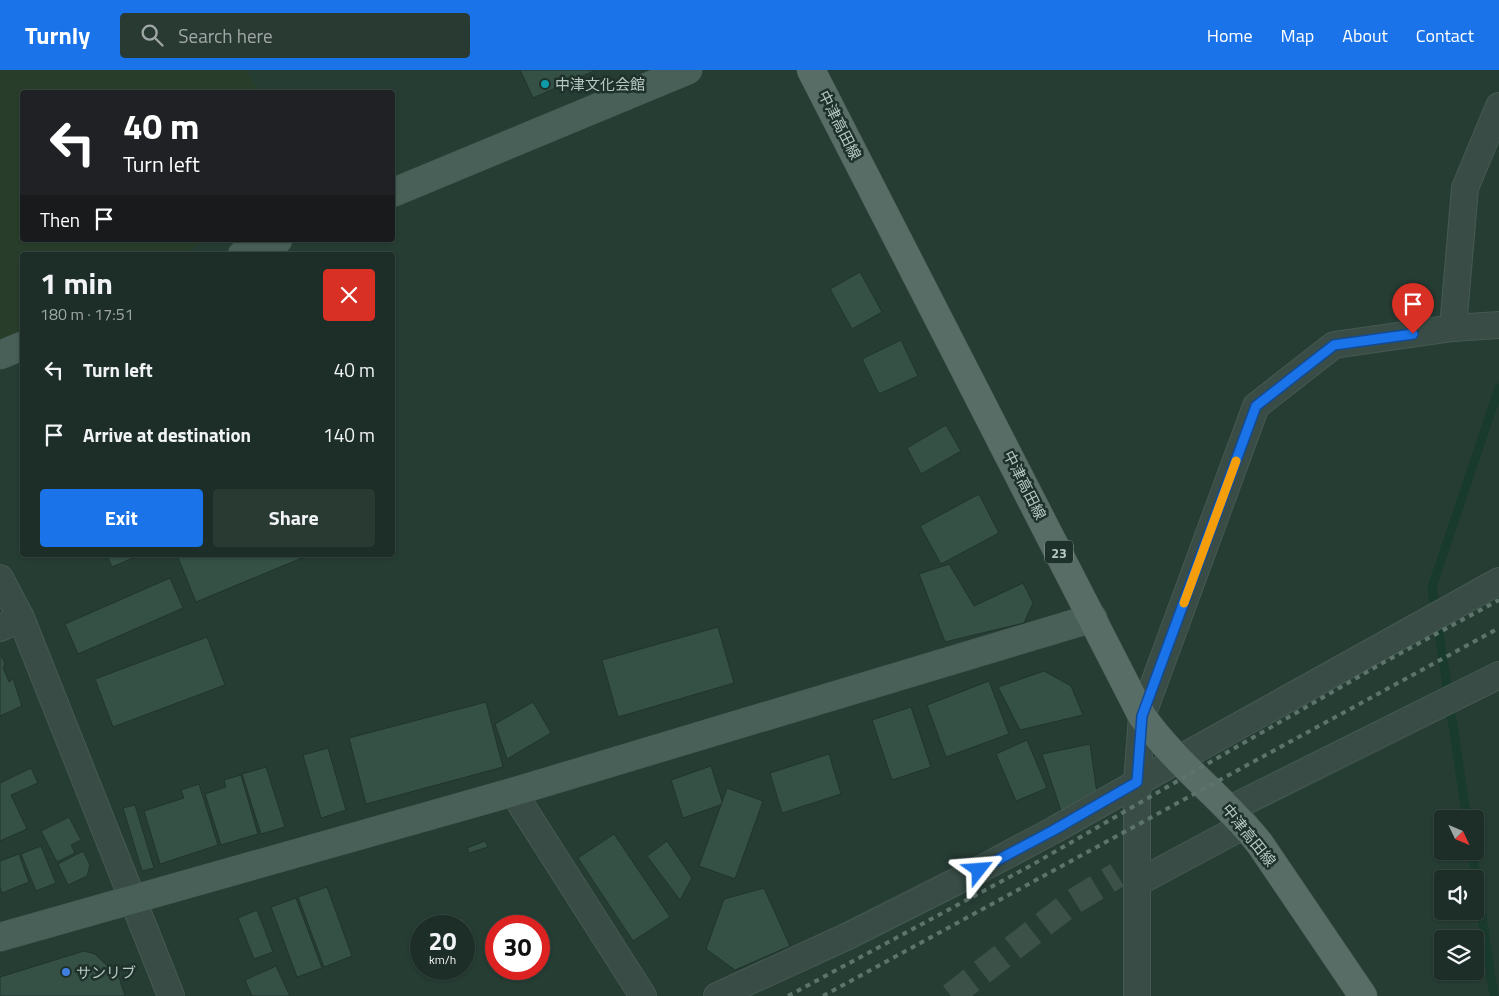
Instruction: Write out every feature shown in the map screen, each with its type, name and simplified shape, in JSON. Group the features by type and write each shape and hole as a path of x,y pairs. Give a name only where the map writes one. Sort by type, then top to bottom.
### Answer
{"main road":[{"name":"中津高田線","path":"811,70 1142,716 1160,740 1237,817 1260,844 1363,996"}],"street":[{"path":"395,192 688,70"},
{"path":"1453,328 1464,188 1499,106"},
{"path":"249,252 273,242"},
{"path":"1137,996 1137,782 1142,716 1256,406 1334,345 1453,328 1499,325"},
{"path":"0,355 20,347"},
{"path":"0,578 10,623 133,900 171,996"},
{"path":"716,996 848,936 979,870 1499,582"},
{"path":"0,937 513,792 1093,618"},
{"path":"1136,883 1237,817 1499,675"},
{"path":"513,792 643,996"}],"green space":[{"path":"0,70 247,70 257,90 20,90 20,242 205,242 185,252 20,252 20,335 0,345"}],"building":[{"name":"中津文化会館","path":"520,70 596,70 533,98"},
{"path":"860,272 882,312 852,329 830,289"},
{"path":"901,340 918,376 879,394 862,359"},
{"path":"946,425 961,451 921,474 907,448"},
{"path":"979,494 999,533 941,564 920,526"},
{"path":"108,557 135,557 112,567"},
{"path":"178,557 304,557 196,602"},
{"path":"949,564 974,606 1023,583 1033,603 1024,623 945,642 919,574"},
{"path":"170,578 183,608 78,654 65,624"},
{"path":"718,627 734,683 618,717 602,660"},
{"path":"207,637 225,685 113,727 95,679"},
{"path":"0,656 5,664 3,667 9,682 13,679 22,706 0,716"},
{"path":"1044,671 1071,686 1083,715 1020,730 998,687"},
{"path":"989,681 1009,734 946,757 927,705"},
{"path":"486,702 503,767 366,804 349,738"},
{"path":"533,702 551,733 507,759 495,724"},
{"path":"911,707 931,767 892,780 872,720"},
{"path":"1027,740 1047,788 1016,801 996,754"},
{"path":"1090,744 1097,793 1061,811 1042,754"},
{"path":"328,748 346,810 321,818 303,755"},
{"path":"829,754 841,794 782,813 770,773"},
{"path":"711,766 723,804 683,818 671,780"},
{"path":"266,767 285,827 261,834 242,774"},
{"path":"31,768 38,783 11,795 27,829 0,841 0,783"},
{"path":"241,775 258,834 221,845 205,794 226,787 224,780"},
{"path":"199,784 218,845 160,864 144,811 184,798 181,790"},
{"path":"727,788 763,801 735,879 699,866"},
{"path":"135,805 154,868 142,871 123,808"},
{"path":"69,817 81,840 71,845 75,853 57,862 41,831"},
{"path":"614,834 670,917 633,941 578,858"},
{"path":"485,841 488,847 469,853 467,848"},
{"path":"667,841 692,878 680,900 647,856"},
{"path":"41,846 56,883 36,891 21,854"},
{"path":"83,851 90,865 87,876 68,885 58,864"},
{"path":"19,854 29,882 2,893 0,888 0,861"},
{"path":"327,887 352,956 324,967 298,897"},
{"path":"764,888 790,946 735,970 706,949 724,899"},
{"path":"296,898 322,968 297,977 271,907"},
{"path":"257,910 273,952 254,959 238,918"},
{"name":"サンリブ","path":"84,951 95,954 119,977 125,996 0,996 0,977"},
{"path":"276,966 290,996 252,996 245,980"}],"waterway":[{"path":"1466,810 1432,587 1499,388"},
{"path":"1473,860 1494,996"}],"tunnel":[{"path":"951,996 1071,903 1117,875"}],"railway":[{"path":"788,996 1030,866 1386,661 1499,600"},
{"path":"823,996 1499,628"}],"slow traffic":[{"path":"1184,603 1236,461"}],"place":[{"name":"中津文化会館","path":"545,84"},
{"name":"サンリブ","path":"66,972"}],"route":[{"path":"979,870 1054,830 1137,782 1142,716 1256,406 1334,345 1413,334"}]}
